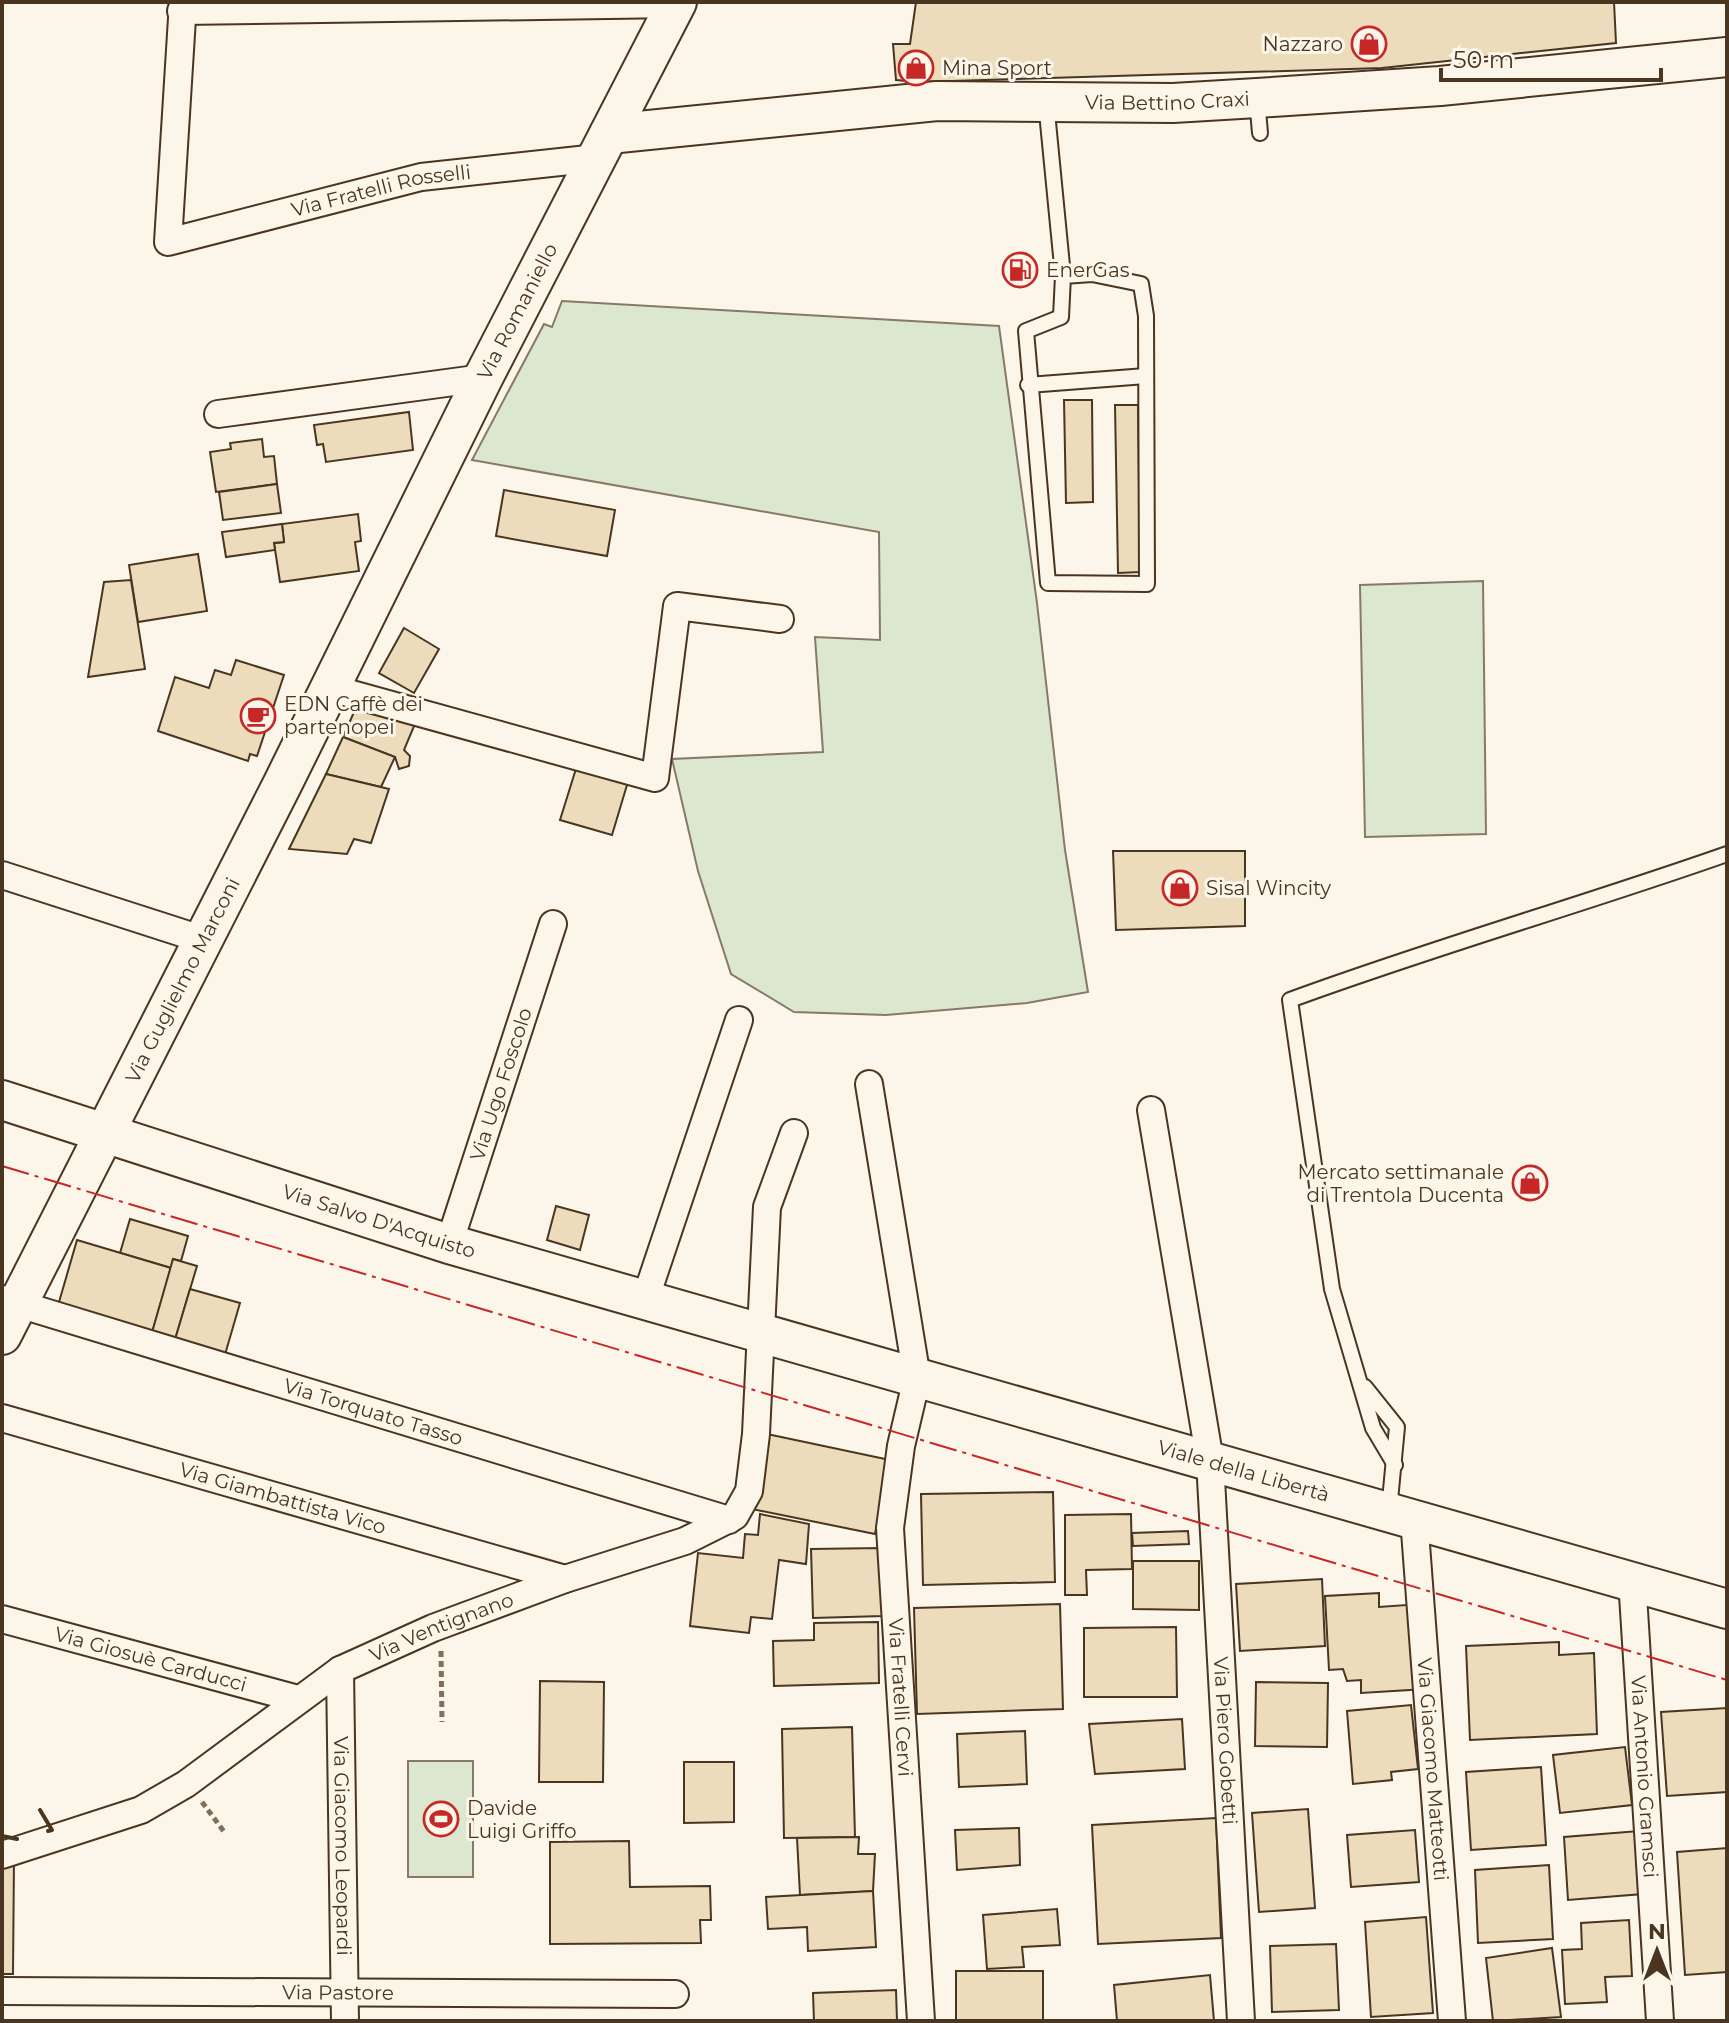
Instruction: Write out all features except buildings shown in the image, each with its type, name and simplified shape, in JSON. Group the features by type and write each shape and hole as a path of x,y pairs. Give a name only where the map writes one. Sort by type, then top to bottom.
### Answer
{"street":[{"path":"182,6 676,3"},
{"name":"Via Romaniello","path":"361,625 483,378 676,3"},
{"name":"Via Fratelli Rosselli","path":"182,6 168,242 421,177 603,146"},
{"name":"Via Bettino Craxi","path":"603,146 937,101 1173,103 1258,116 1440,86 1721,62"},
{"path":"218,414 483,378"},
{"path":"330,688 655,778 677,606 780,619"},
{"name":"Via Guglielmo Marconi","path":"7,1313 204,940 361,625"},
{"path":"2,875 204,940"},
{"name":"Via Ugo Foscolo","path":"449,1244 553,924"},
{"path":"645,1300 739,1020"},
{"path":"869,1084 917,1378"},
{"name":"Via Salvo D'Acquisto","path":"2,1100 104,1130 449,1244 760,1333"},
{"name":"Via Piero Gobetti","path":"1151,1110 1210,1461 1241,2021"},
{"path":"729,1520 749,1491 756,1434 767,1207 794,1133"},
{"name":"Via Torquato Tasso","path":"7,1313 729,1520"},
{"name":"Viale della Libertà","path":"760,1333 1632,1579 1727,1609"},
{"name":"Via Fratelli Cervi","path":"917,1378 901,1446 890,1528 921,2021"},
{"name":"Via Giambattista Vico","path":"2,1418 565,1579"},
{"name":"Via Giacomo Matteotti","path":"1402,1515 1452,2021"},
{"name":"Via Ventignano","path":"2,1855 141,1810 186,1784 340,1670 433,1628 565,1579 685,1541 729,1520"},
{"name":"Via Antonio Gramsci","path":"1632,1579 1660,2021"},
{"name":"Via Giosuè Carducci","path":"2,1619 298,1699"},
{"name":"Via Giacomo Leopardi","path":"340,1670 345,2021"},
{"name":"Via Pastore","path":"2,1991 675,1994"}],"lane":[{"path":"1046,101 1063,276 1061,317 1026,331 1028,385 1048,583 1147,584 1146,316 1141,284 1092,274 1063,276"},
{"path":"1028,385 1146,376"},
{"path":"1402,1515 1395,1465 1397,1427 1360,1380 1332,1289 1290,1000 1388,964 1579,905 1727,854"}],"path":[{"path":"441,1640 442,1722"},
{"path":"206,1807 225,1833"}],"green space":[{"path":"562,301 999,326 1037,603 1065,850 1088,992 1027,1003 886,1015 794,1012 731,974 698,871 672,759 823,752 815,637 880,640 879,532 472,460 544,324 552,327"},
{"path":"1483,581 1486,834 1365,837 1360,585"},
{"name":"Davide Luigi Griffo","path":"408,1761 473,1761 473,1877 408,1877"}],"wall":[{"path":"40,1810 52,1830 48,1831"},
{"path":"2,1836 17,1839"}],"power":[{"path":"2,1166 1727,1680"}],"place":[{"name":"Nazzaro","path":"1369,44"},
{"name":"Mina Sport","path":"916,68"},
{"name":"EnerGas","path":"1020,270"},
{"name":"EDN Caffè dei partenopei","path":"258,716"},
{"name":"Sisal Wincity","path":"1180,888"},
{"name":"Mercato settimanale di Trentola Ducenta","path":"1530,1183"},
{"name":"Davide Luigi Griffo","path":"441,1819"}]}
